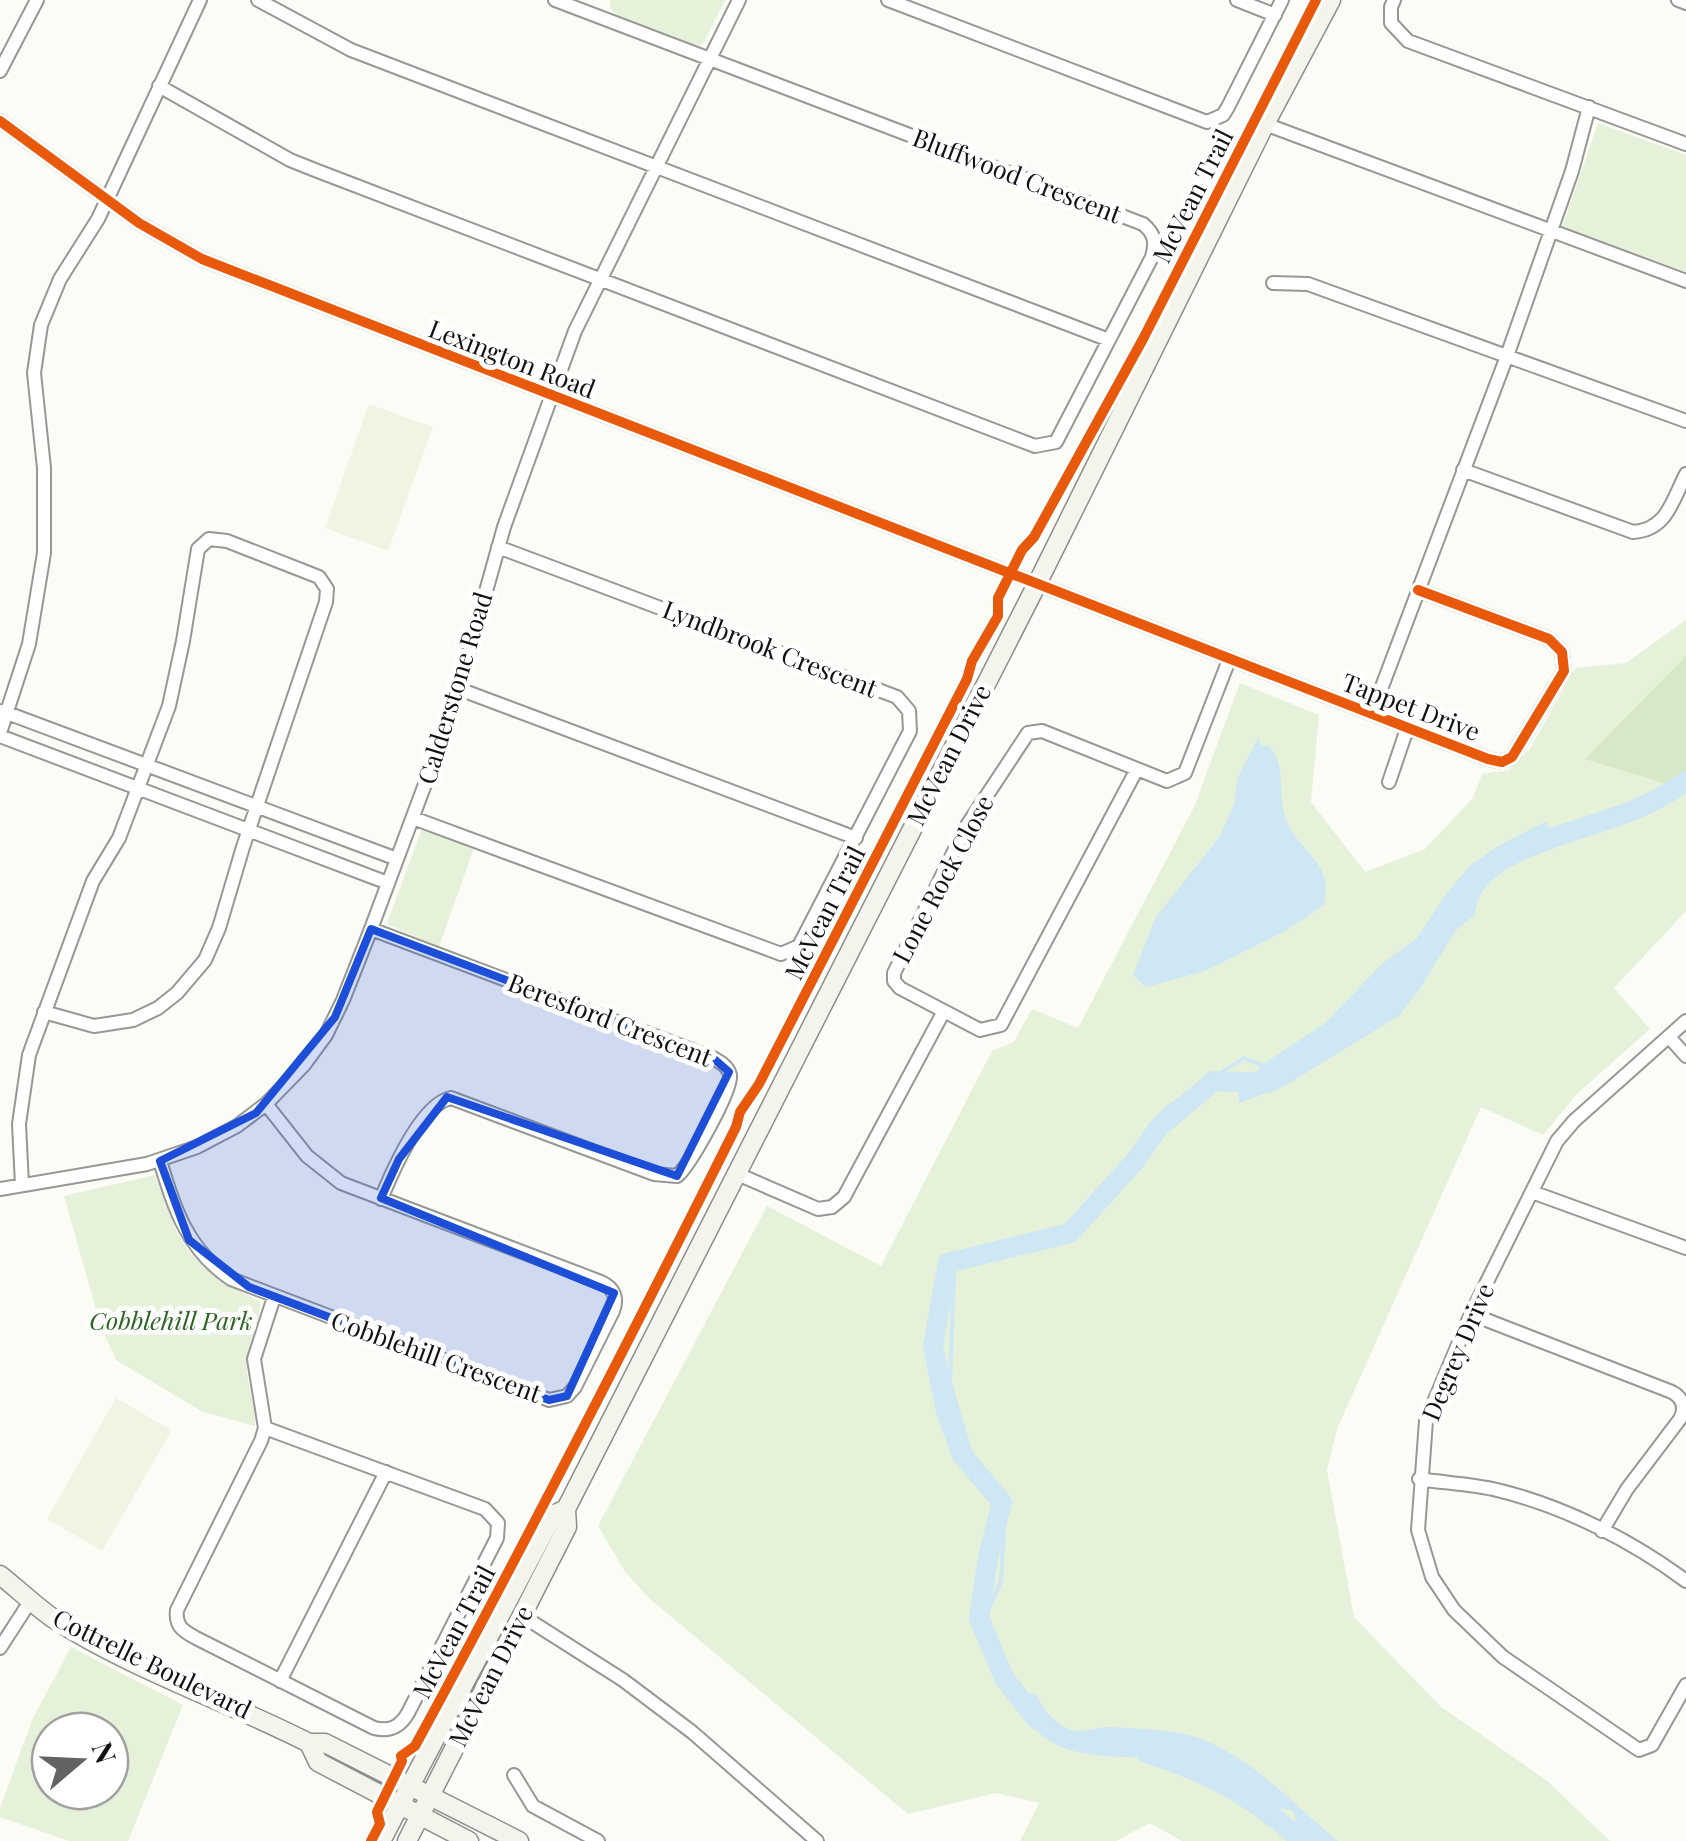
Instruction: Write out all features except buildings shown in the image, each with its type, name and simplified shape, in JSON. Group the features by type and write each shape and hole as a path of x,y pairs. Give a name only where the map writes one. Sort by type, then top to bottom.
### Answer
{"main road":[{"name":"McVean Drive","path":"407,1841 566,1527 566,1509 1037,584 1264,124 1331,0"},
{"name":"McVean Drive","path":"381,1841 553,1515 566,1509"},
{"name":"Cottrelle Boulevard","path":"0,1575 53,1618 91,1639 309,1743 325,1743 519,1841"},
{"name":"Cottrelle Boulevard","path":"309,1743 318,1762 469,1841"}],"street":[{"path":"0,72 37,0"},
{"path":"200,0 107,199 50,298 36,342 34,390 44,468 44,553 36,614 0,735 388,883"},
{"path":"258,0 351,50 1109,340"},
{"path":"555,0 708,59"},
{"name":"Calderstone Road","path":"0,1189 160,1161 216,1138 266,1104 326,1034 398,859 459,689 498,547 575,331 739,0"},
{"path":"888,0 1207,122 1222,115 1228,107 1282,0"},
{"path":"1236,0 1275,15"},
{"path":"1394,0 1392,23 1408,41 1686,144"},
{"path":"1678,0 1686,3"},
{"path":"594,15 601,1"},
{"name":"Bluffwood Crescent","path":"159,86 290,160 598,280 1036,446 1050,445 1060,436 1152,256 1154,238 1143,224 708,59"},
{"path":"1372,713 1507,356 1572,171 1589,107"},
{"name":"Lexington Road","path":"0,121 151,231 202,259 1037,584"},
{"path":"1264,124 1686,280"},
{"path":"1273,283 1308,284 1686,420"},
{"path":"1464,470 1633,532 1649,531 1663,520 1686,474"},
{"path":"22,1185 20,1100 29,1055 44,1012 93,882 120,838 147,766 174,684 194,558 202,543 216,539 314,574 327,589 326,602 212,946 197,972 149,1014 117,1025 85,1024 44,1012"},
{"name":"Lyndbrook Crescent","path":"413,818 776,954 799,946 910,731 912,720 905,703 897,697 498,547"},
{"name":"Tappet Drive","path":"1037,584 1502,762 1512,757 1564,670 1562,652 1549,639 1418,590"},
{"name":"Lone Rock Close","path":"1137,769 1006,1020 994,1028 980,1030 900,988 894,981 894,972 966,827 1028,733 1042,730 1167,781 1180,778 1229,660"},
{"path":"459,689 856,838"},
{"path":"4,712 398,859"},
{"path":"1389,782 1408,726"},
{"name":"Beresford Crescent","path":"371,929 713,1058 727,1068 731,1077 689,1164 677,1176 654,1174 451,1098 432,1109 399,1159 381,1199"},
{"path":"735,1173 818,1209 832,1206 844,1197 944,1011"},
{"name":"Degrey Drive","path":"1686,1022 1574,1121 1557,1141 1471,1314 1426,1421 1418,1530 1432,1577 1454,1610 1503,1657 1639,1750 1652,1746 1686,1685"},
{"path":"1669,1037 1686,1056"},
{"name":"Cobblehill Crescent","path":"160,1161 178,1218 196,1249 231,1279 549,1400 567,1396 613,1311 616,1299 610,1288 341,1182 321,1168 266,1104"},
{"path":"1532,1192 1686,1248"},
{"path":"265,1428 494,1514 499,1529 402,1724 381,1730 184,1631 176,1616 265,1428 254,1358 274,1297"},
{"path":"1471,1314 1680,1398 1684,1409 1680,1419 1627,1489 1602,1531"},
{"path":"280,1680 386,1472"},
{"path":"1419,1479 1494,1489 1545,1505 1602,1531 1685,1579"},
{"path":"0,1648 30,1600"},
{"path":"521,1616 623,1680 818,1841"},
{"path":"514,1775 533,1806 598,1841"}],"highlighted area":[{"path":"371,929 713,1058 729,1072 677,1176 447,1097 399,1159 381,1198 614,1293 567,1396 549,1400 249,1287 189,1240 160,1161 256,1113 335,1017"}],"green space":[{"path":"610,0 725,0 698,47 618,16 610,8"},
{"path":"1598,123 1686,155 1686,272 1562,228"},
{"path":"369,404 433,427 388,551 325,528"},
{"path":"1686,620 1686,911 1614,988 1650,1029 1577,1094 1543,1135 1481,1107 1337,1429 1327,1470 1354,1617 1440,1706 1546,1780 1610,1841 1182,1841 1150,1823 1116,1841 1020,1841 1039,1803 996,1793 908,1814 650,1599 625,1572 598,1526 767,1206 881,1266 992,1051 1014,1042 1032,1009 1078,1028 1194,807 1240,683 1319,715 1311,802 1365,872 1425,849 1473,798 1482,774 1509,770 1530,749 1575,668 1626,663"},
{"path":"1686,656 1686,790 1585,759"},
{"path":"421,831 474,848 439,947 387,924"},
{"name":"Cobblehill Park","path":"155,1175 177,1233 191,1254 214,1276 260,1302 247,1359 255,1426 203,1412 116,1360 101,1327 64,1196"},
{"path":"116,1398 172,1430 102,1551 47,1519"},
{"path":"71,1647 183,1705 128,1841 69,1841 0,1817 30,1726 30,1811 130,1811 130,1711 37,1711"}],"water":[{"path":"1258,738 1262,746 1269,746 1275,754 1287,822 1325,879 1324,905 1285,931 1205,971 1146,987 1133,975 1156,917 1220,836 1234,804 1238,777"},
{"path":"1547,821 1553,849 1528,858 1492,880 1477,902 1475,915 1456,930 1400,1015 1283,1087 1239,1103 1238,1090 1262,1065 1325,1023 1383,963 1417,938 1471,865"},
{"path":"1035,1693 1054,1720 1072,1730 1153,1730 1195,1737 1216,1746 1254,1769 1338,1841 1309,1841 1294,1829 1296,1819 1292,1810 1269,1805 1235,1780 1203,1766 1063,1748 1045,1738 1025,1712 1022,1694"}],"waterway":[{"path":"1527,847 1630,812 1686,781"},
{"path":"1022,1694 985,1618 1001,1581 1004,1534 998,1490 970,1451 950,1382 954,1270 982,1251 1049,1236 1081,1224 1123,1184 1167,1108 1244,1058 1262,1065"},
{"path":"1037,1720 1004,1678 979,1618 1002,1502 962,1455 946,1411 933,1346 948,1263 1070,1233 1135,1161 1159,1127 1214,1081 1272,1080"},
{"path":"1146,1753 1229,1788 1302,1841"}],"cycle path":[{"name":"McVean Trail","path":"371,1841 380,1824 377,1812 401,1756 415,1746 538,1515 736,1127 740,1112 759,1084 967,679 972,661 998,616 998,598 1022,550 1034,537 1143,339 1316,0"},
{"path":"0,121 139,223 202,259 1488,759 1502,762 1512,757 1564,671 1562,652 1549,639 1418,590"}]}
